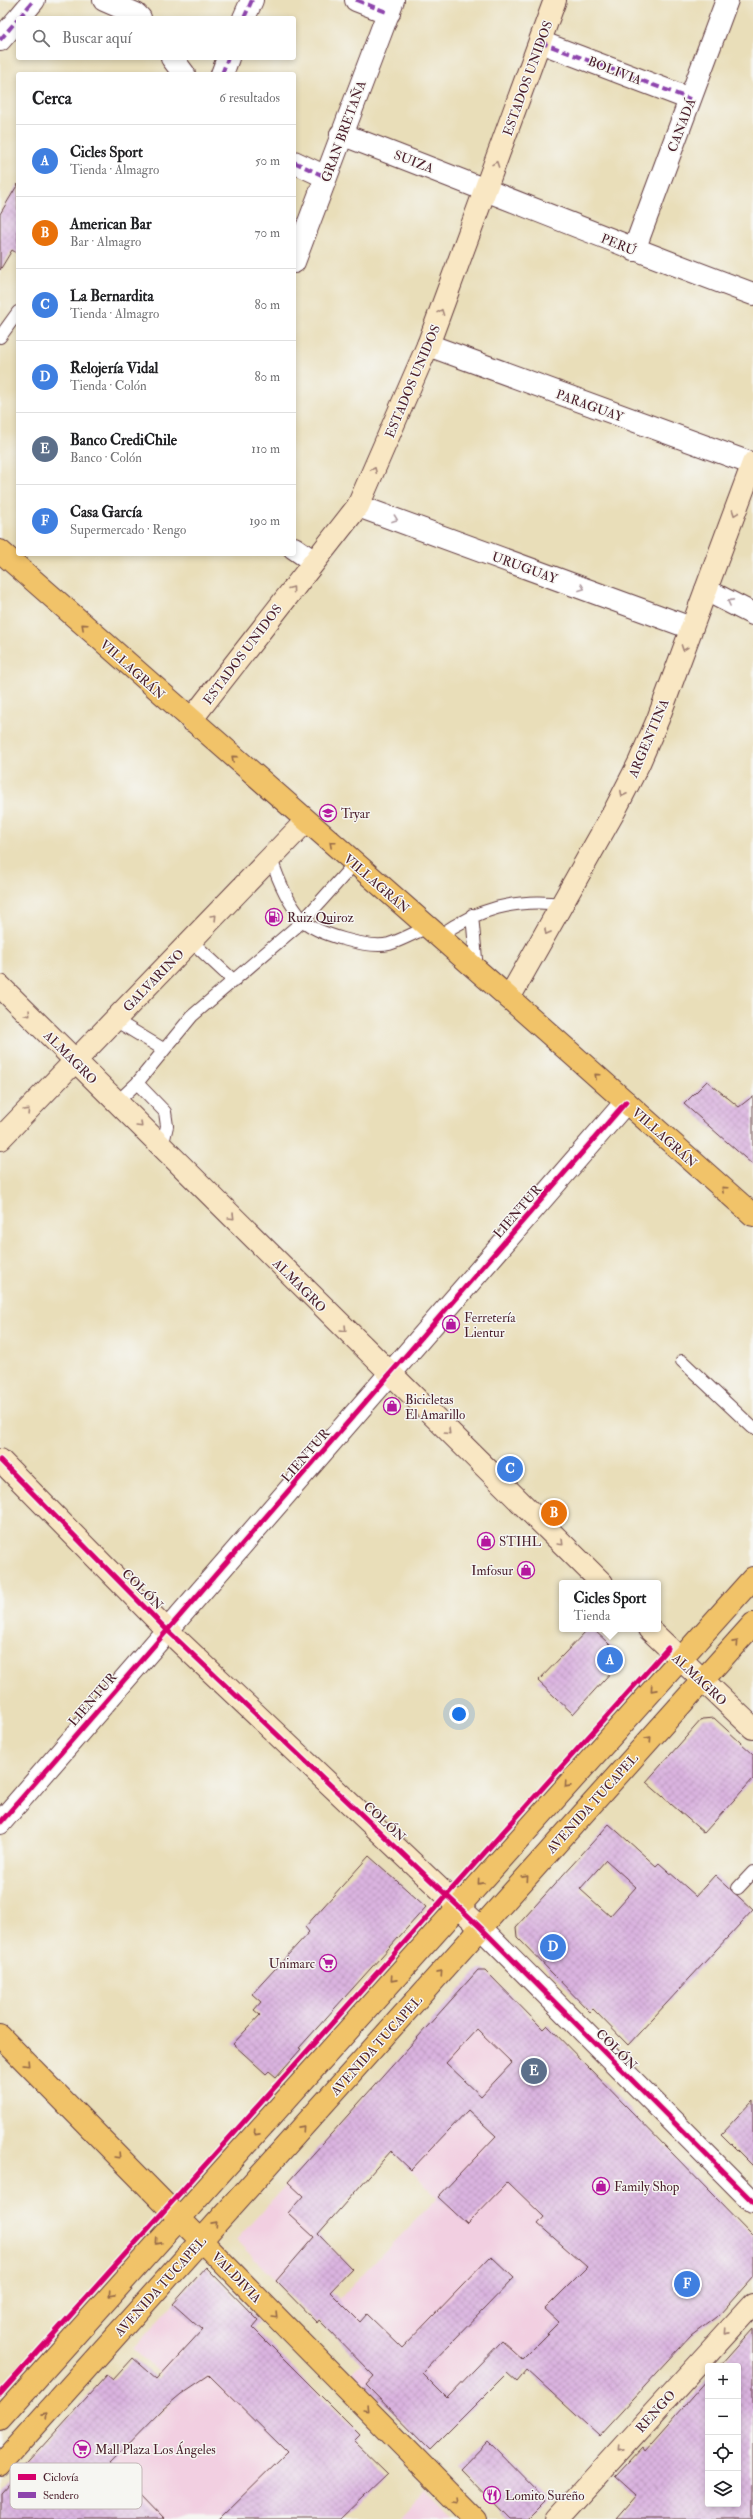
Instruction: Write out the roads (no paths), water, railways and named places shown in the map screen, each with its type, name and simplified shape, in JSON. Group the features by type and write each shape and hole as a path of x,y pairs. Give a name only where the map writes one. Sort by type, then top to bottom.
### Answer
{"main road":[{"name":"VILLAGRÁN","path":"2,556 192,720 354,864 434,931 753,1215"},
{"path":"0,2419 753,1578"},
{"name":"AVENIDA TUCAPEL","path":"0,2465 753,1624"},
{"name":"VALDIVIA","path":"0,2036 474,2519"},
{"path":"23,2440 25,2412 39,2376"}],"street":[{"path":"20,16 34,0"},
{"path":"245,16 252,0"},
{"path":"356,0 391,6"},
{"name":"ESTADOS UNIDOS","path":"192,720 358,506 428,345 487,189 555,0"},
{"name":"CANADÁ","path":"634,250 727,0"},
{"name":"GRAN BRETAÑA","path":"296,257 341,134 391,6"},
{"path":"0,40 16,20"},
{"name":"BOLIVIA","path":"540,42 690,99"},
{"path":"174,60 182,72"},
{"path":"223,72 227,60"},
{"name":"SUIZA","path":"341,134 487,189"},
{"path":"296,163 326,177"},
{"name":"PERÚ","path":"487,189 634,250 753,294"},
{"name":"PARAGUAY","path":"428,345 753,464"},
{"name":"ARGENTINA","path":"510,998 615,810 639,763 658,719 753,464"},
{"name":"URUGUAY","path":"358,506 691,628"},
{"path":"296,549 314,561"},
{"path":"706,590 753,614"},
{"name":"GALVARINO","path":"0,1139 306,821"},
{"name":"ALMAGRO","path":"0,986 390,1375 599,1580"},
{"name":"LIENTUR","path":"0,1823 166,1629 390,1375 626,1102"},
{"name":"COLÓN","path":"0,1460 166,1629 481,1928 753,2202"},
{"name":"ALMAGRO","path":"652,1632 679,1660 753,1728"},
{"name":"RENGO","path":"557,2519 753,2304"}],"lane":[{"path":"0,337 16,315"},
{"path":"270,858 281,889 304,921 353,942 388,944 434,931 472,915 510,904 545,902 562,904"},
{"path":"117,1102 137,1083 163,1049 192,1016 304,921 354,864"},
{"path":"472,915 477,970"},
{"path":"191,941 234,981"},
{"path":"115,1020 163,1049"},
{"path":"137,1083 165,1112 168,1126 162,1147"},
{"path":"682,1361 753,1428"},
{"path":"738,1888 753,1872"}],"place":[{"name":"Tryar","path":"328,813"},
{"name":"Ruiz Quiroz","path":"274,917"},
{"name":"Ferretería Lientur","path":"451,1324"},
{"name":"Bicicletas El Amarillo","path":"392,1406"},
{"name":"La Bernardita","path":"510,1469"},
{"name":"American Bar","path":"554,1513"},
{"name":"STIHL","path":"486,1541"},
{"name":"Imfosur","path":"526,1570"},
{"name":"Cicles Sport","path":"610,1660"},
{"name":"Relojería Vidal","path":"553,1947"},
{"name":"Unimarc","path":"328,1963"},
{"name":"Banco CrediChile","path":"534,2071"},
{"name":"Family Shop","path":"601,2186"},
{"name":"Casa García","path":"687,2284"},
{"name":"Mall Plaza Los Ángeles","path":"82,2449"},
{"name":"Lomito Sureño","path":"492,2495"}]}
